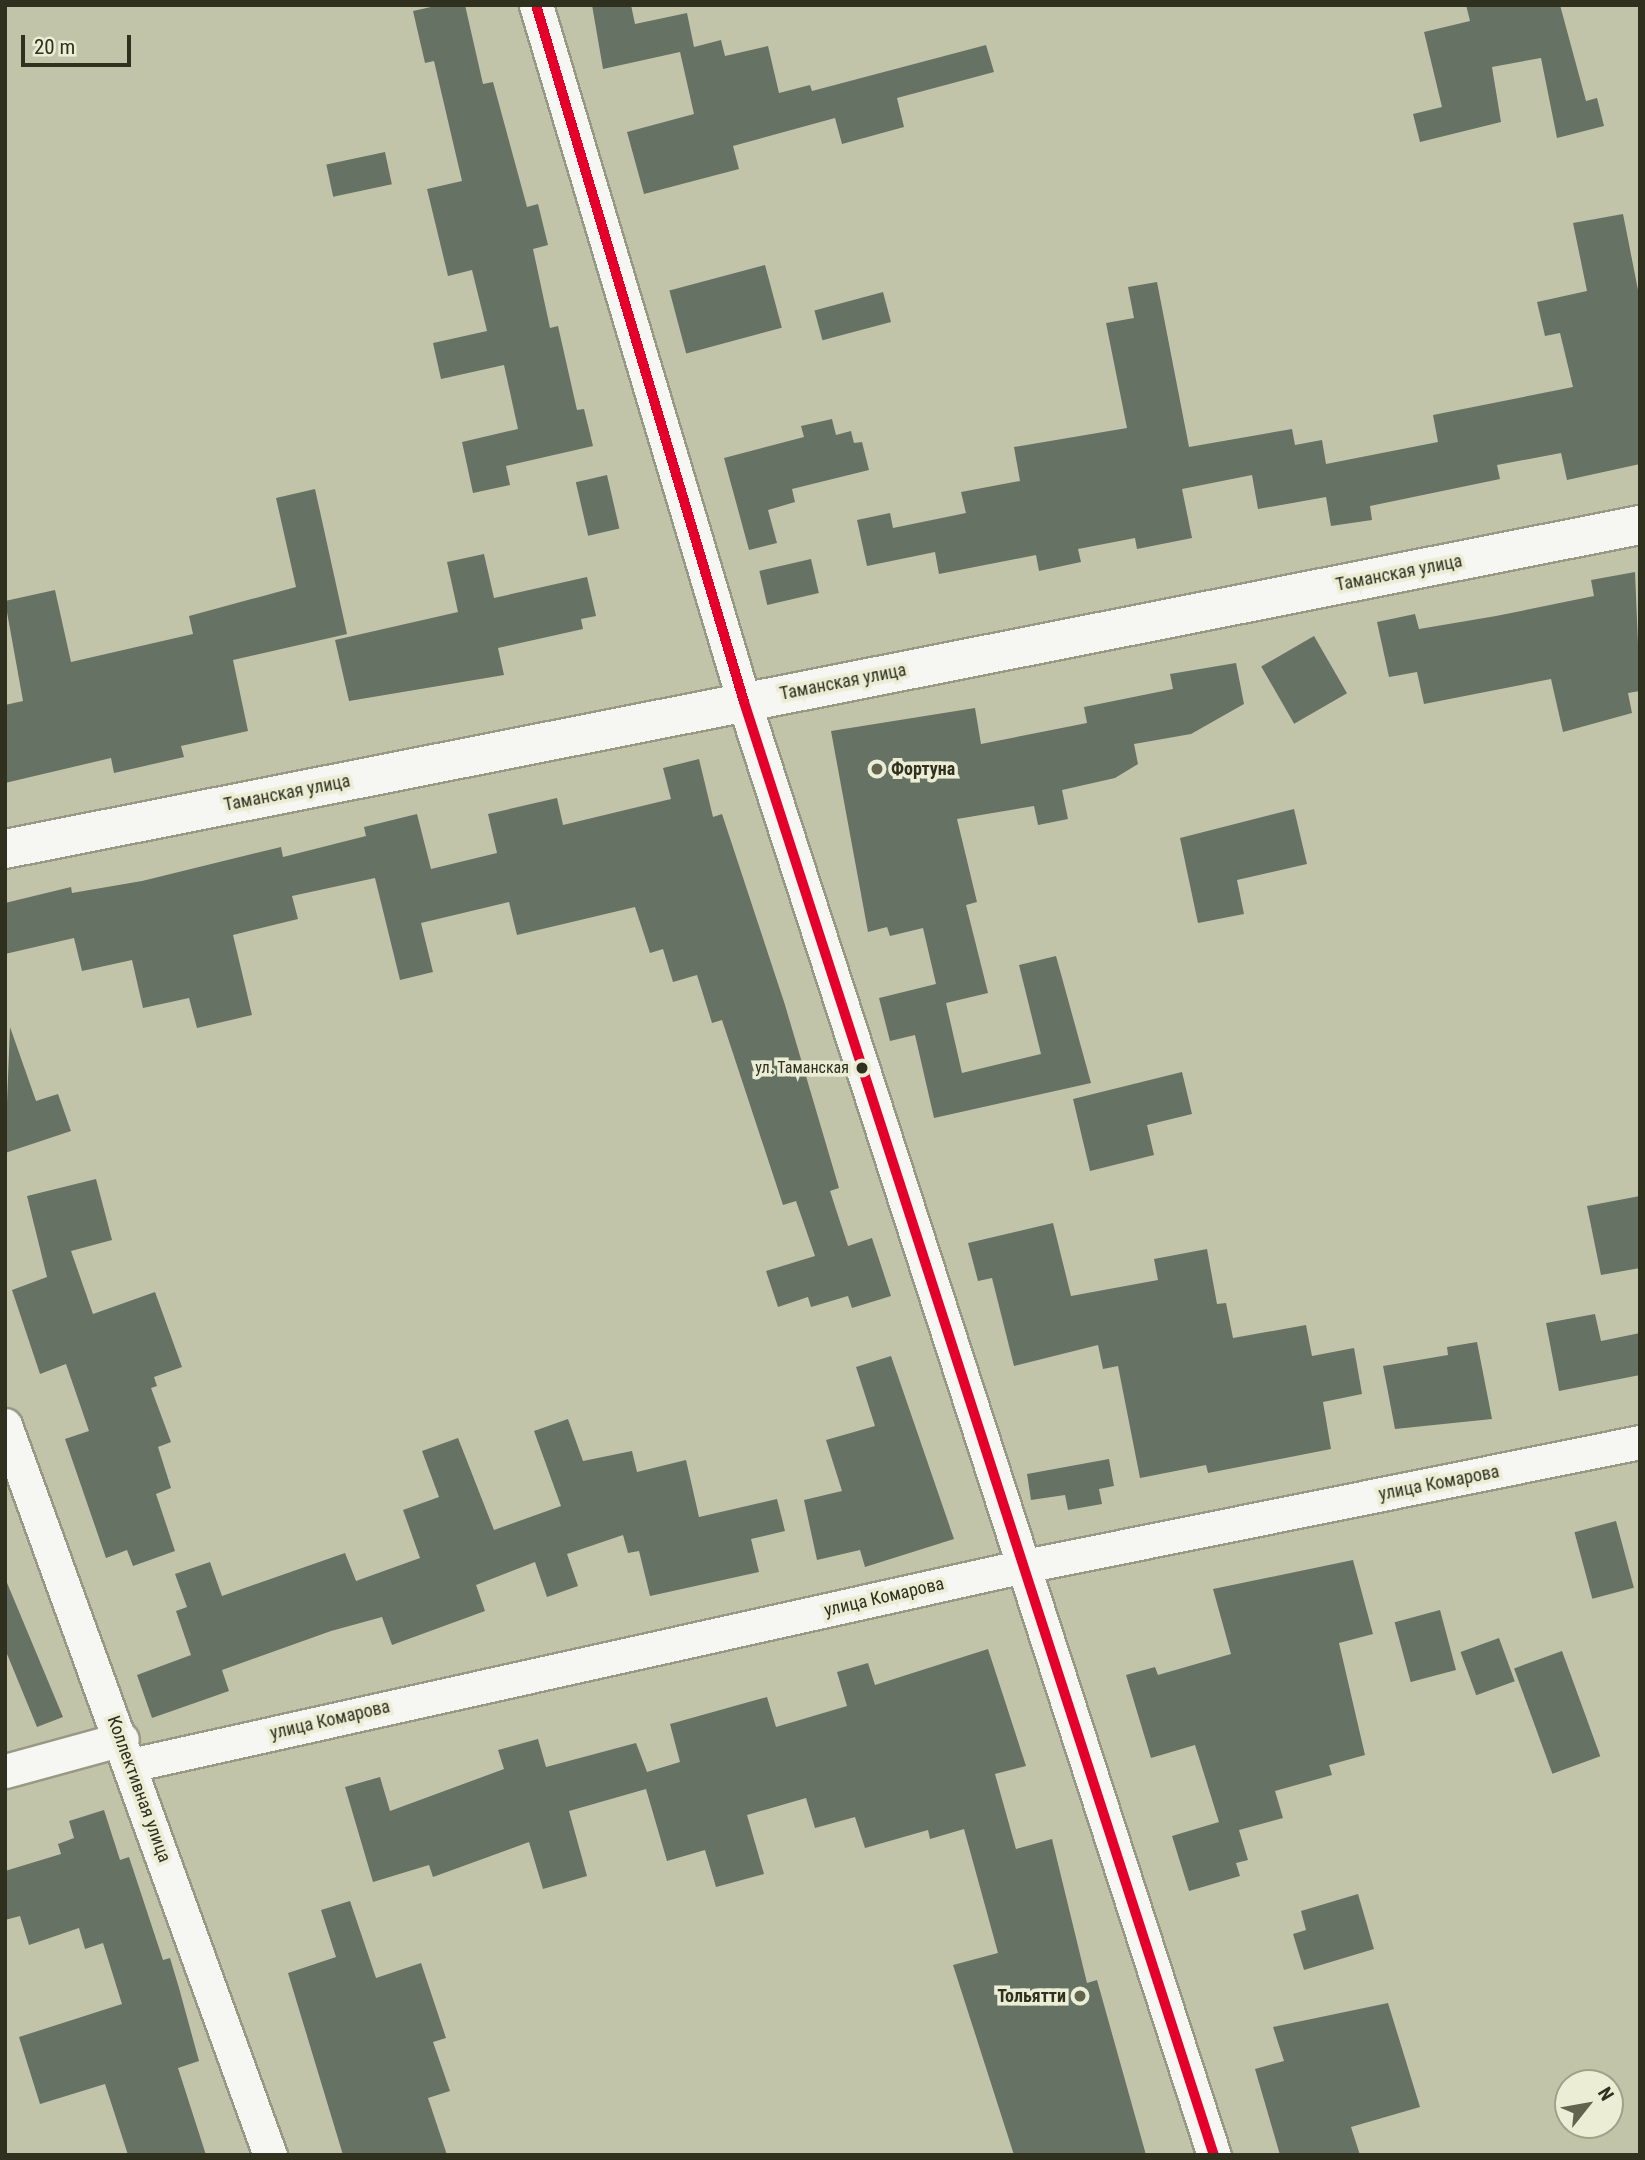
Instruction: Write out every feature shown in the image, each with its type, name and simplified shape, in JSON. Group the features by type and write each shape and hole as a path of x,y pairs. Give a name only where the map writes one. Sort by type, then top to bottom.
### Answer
{"street":[{"path":"536,5 744,702 1020,1567 1214,2155"},
{"name":"Таманская улица","path":"5,849 1640,525"},
{"name":"Коллективная улица","path":"5,1425 126,1752 270,2155"},
{"name":"улица Комарова","path":"5,1771 126,1752 1640,1442"}],"building":[{"path":"440,5 465,5 483,84 493,82 527,207 538,204 548,245 533,249 550,328 558,326 577,410 584,409 593,446 506,466 510,485 473,493 462,442 518,429 504,365 441,379 433,343 487,331 472,270 448,276 427,189 462,181 434,61 425,63 413,11"},
{"path":"592,5 631,5 635,24 687,13 694,47 721,40 725,56 768,46 779,93 810,85 812,91 986,45 994,72 897,98 904,127 842,144 835,118 733,146 739,169 644,194 627,132 694,114 680,52 603,69"},
{"path":"1466,5 1560,5 1586,101 1597,98 1604,126 1557,138 1541,58 1492,67 1501,122 1420,142 1413,114 1442,107 1424,32 1470,21"},
{"path":"385,152 392,184 333,197 326,164"},
{"path":"1623,214 1640,300 1640,464 1567,480 1561,453 1497,465 1500,479 1370,506 1372,520 1331,526 1326,497 1258,509 1252,475 1182,489 1192,538 1137,549 1135,538 1078,549 1081,562 1039,571 1036,555 939,574 935,552 867,566 857,520 890,513 893,528 966,513 961,492 1020,481 1014,447 1127,428 1106,323 1134,318 1128,287 1157,282 1189,447 1292,429 1295,445 1322,440 1326,464 1438,442 1433,415 1573,387 1560,333 1545,336 1537,302 1587,291 1573,223"},
{"path":"765,265 782,328 686,353 669,291"},
{"path":"883,292 891,322 822,340 814,310"},
{"path":"832,419 836,435 851,431 854,443 862,442 869,470 792,489 795,502 768,510 777,543 749,550 724,458 804,437 801,426"},
{"path":"607,475 619,529 588,536 576,482"},
{"path":"315,489 347,634 233,660 248,731 181,746 184,757 114,773 111,758 5,783 5,705 23,701 5,601 55,590 71,662 193,634 189,616 296,587 276,498"},
{"path":"484,554 494,598 587,577 596,616 581,619 583,629 498,648 504,675 349,701 335,640 458,612 447,562"},
{"path":"811,559 819,593 767,605 759,571"},
{"path":"1635,572 1640,691 1628,693 1632,713 1563,732 1551,679 1424,704 1417,672 1389,677 1377,622 1415,614 1419,629 1496,616 1594,596 1591,580"},
{"path":"1314,636 1347,693 1294,724 1261,666"},
{"path":"1236,663 1244,704 1191,734 1134,744 1138,764 1115,778 1062,790 1068,819 1038,825 1034,806 957,819 977,902 966,905 988,993 946,1003 962,1073 1041,1054 1019,965 1056,956 1091,1083 934,1118 915,1035 890,1041 879,998 936,984 923,928 890,936 887,927 868,932 831,731 975,708 981,744 1087,723 1084,707 1173,689 1170,674"},
{"path":"699,759 713,817 722,814 785,1005 839,1188 830,1191 848,1246 872,1238 891,1296 852,1308 848,1296 811,1307 808,1297 778,1307 766,1271 815,1256 796,1201 783,1205 722,1020 712,1023 697,975 673,982 663,949 650,953 635,907 517,935 509,902 421,923 433,972 400,980 375,878 292,896 298,919 233,935 252,1015 197,1028 189,998 143,1008 132,960 82,971 74,938 5,954 5,903 71,887 72,893 142,881 281,847 283,857 366,836 364,827 417,814 431,869 497,853 488,814 557,798 563,825 671,799 663,768"},
{"path":"1294,809 1307,864 1237,880 1244,914 1198,923 1180,838"},
{"path":"10,1027 36,1101 58,1094 71,1131 5,1153"},
{"path":"1182,1072 1192,1114 1147,1125 1154,1155 1090,1171 1073,1099"},
{"path":"96,1179 112,1240 71,1251 93,1314 155,1292 182,1367 154,1377 157,1386 151,1388 171,1442 158,1447 171,1488 156,1494 175,1551 133,1566 127,1550 106,1558 65,1439 89,1431 66,1364 40,1374 12,1290 47,1277 27,1196"},
{"path":"1640,1196 1640,1268 1601,1275 1587,1206"},
{"path":"1053,1223 1071,1296 1158,1280 1154,1259 1207,1249 1217,1304 1226,1303 1233,1338 1306,1325 1312,1356 1354,1348 1362,1394 1323,1402 1331,1449 1208,1473 1206,1465 1140,1478 1118,1366 1103,1369 1098,1345 1014,1366 992,1278 978,1281 968,1243"},
{"path":"1595,1314 1601,1341 1640,1333 1640,1375 1559,1391 1546,1323"},
{"path":"1477,1342 1492,1419 1395,1429 1383,1366 1448,1355 1447,1347"},
{"path":"891,1356 954,1539 865,1567 860,1550 817,1560 804,1500 842,1491 826,1440 875,1426 856,1367"},
{"path":"568,1419 583,1461 632,1451 637,1472 686,1460 699,1517 777,1499 785,1531 751,1539 759,1572 650,1596 639,1551 628,1553 623,1535 567,1554 578,1586 547,1597 535,1562 476,1585 485,1611 392,1645 382,1617 331,1631 222,1670 229,1691 152,1718 137,1675 191,1655 176,1611 187,1607 175,1574 210,1562 222,1596 345,1553 356,1581 420,1558 403,1510 439,1497 422,1451 458,1438 494,1530 561,1506 534,1431"},
{"path":"1109,1459 1114,1486 1099,1489 1102,1504 1068,1510 1065,1495 1031,1500 1027,1474"},
{"path":"1616,1521 1634,1588 1592,1599 1574,1532"},
{"path":"1353,1560 1373,1634 1339,1643 1365,1755 1329,1765 1332,1775 1275,1791 1283,1818 1239,1830 1248,1860 1236,1863 1240,1876 1189,1891 1172,1836 1219,1822 1195,1745 1151,1758 1126,1675 1155,1667 1158,1675 1231,1654 1213,1589"},
{"path":"5,1578 63,1717 37,1727 5,1649"},
{"path":"1440,1610 1456,1670 1411,1682 1395,1622"},
{"path":"1499,1638 1515,1681 1476,1695 1460,1652"},
{"path":"988,1649 1026,1766 995,1774 1016,1849 1052,1839 1087,1983 1097,1980 1146,2155 1014,2155 953,1965 998,1953 964,1829 930,1839 928,1830 865,1848 855,1817 815,1828 806,1798 747,1815 764,1874 716,1887 705,1850 667,1861 646,1789 569,1811 587,1876 543,1889 529,1842 433,1877 429,1865 373,1882 345,1787 380,1777 390,1811 504,1769 498,1750 538,1739 546,1767 636,1743 647,1772 680,1762 670,1724 767,1697 776,1727 847,1706 837,1672 868,1663 875,1685"},
{"path":"1562,1651 1600,1756 1552,1774 1514,1668"},
{"path":"104,1810 120,1860 129,1857 163,1960 170,1958 179,1988 199,2061 178,2068 206,2155 128,2155 105,2084 40,2104 19,2037 122,2004 103,1943 85,1949 79,1928 29,1945 20,1916 5,1920 5,1871 61,1854 58,1844 74,1838 69,1821"},
{"path":"1358,1894 1374,1949 1304,1970 1293,1934 1306,1930 1301,1911"},
{"path":"350,1901 376,1978 421,1963 446,2038 433,2042 450,2091 428,2098 447,2155 343,2155 288,1973 336,1957 321,1910"},
{"path":"1388,2003 1420,2107 1351,2127 1360,2155 1280,2155 1255,2069 1284,2061 1273,2027"}],"transit line":[{"path":"536,5 744,702 1214,2155"}],"place":[{"name":"Фортуна","path":"877,769"},
{"name":"ул. Таманская","path":"862,1068"},
{"name":"Тольятти","path":"1080,1996"}]}
